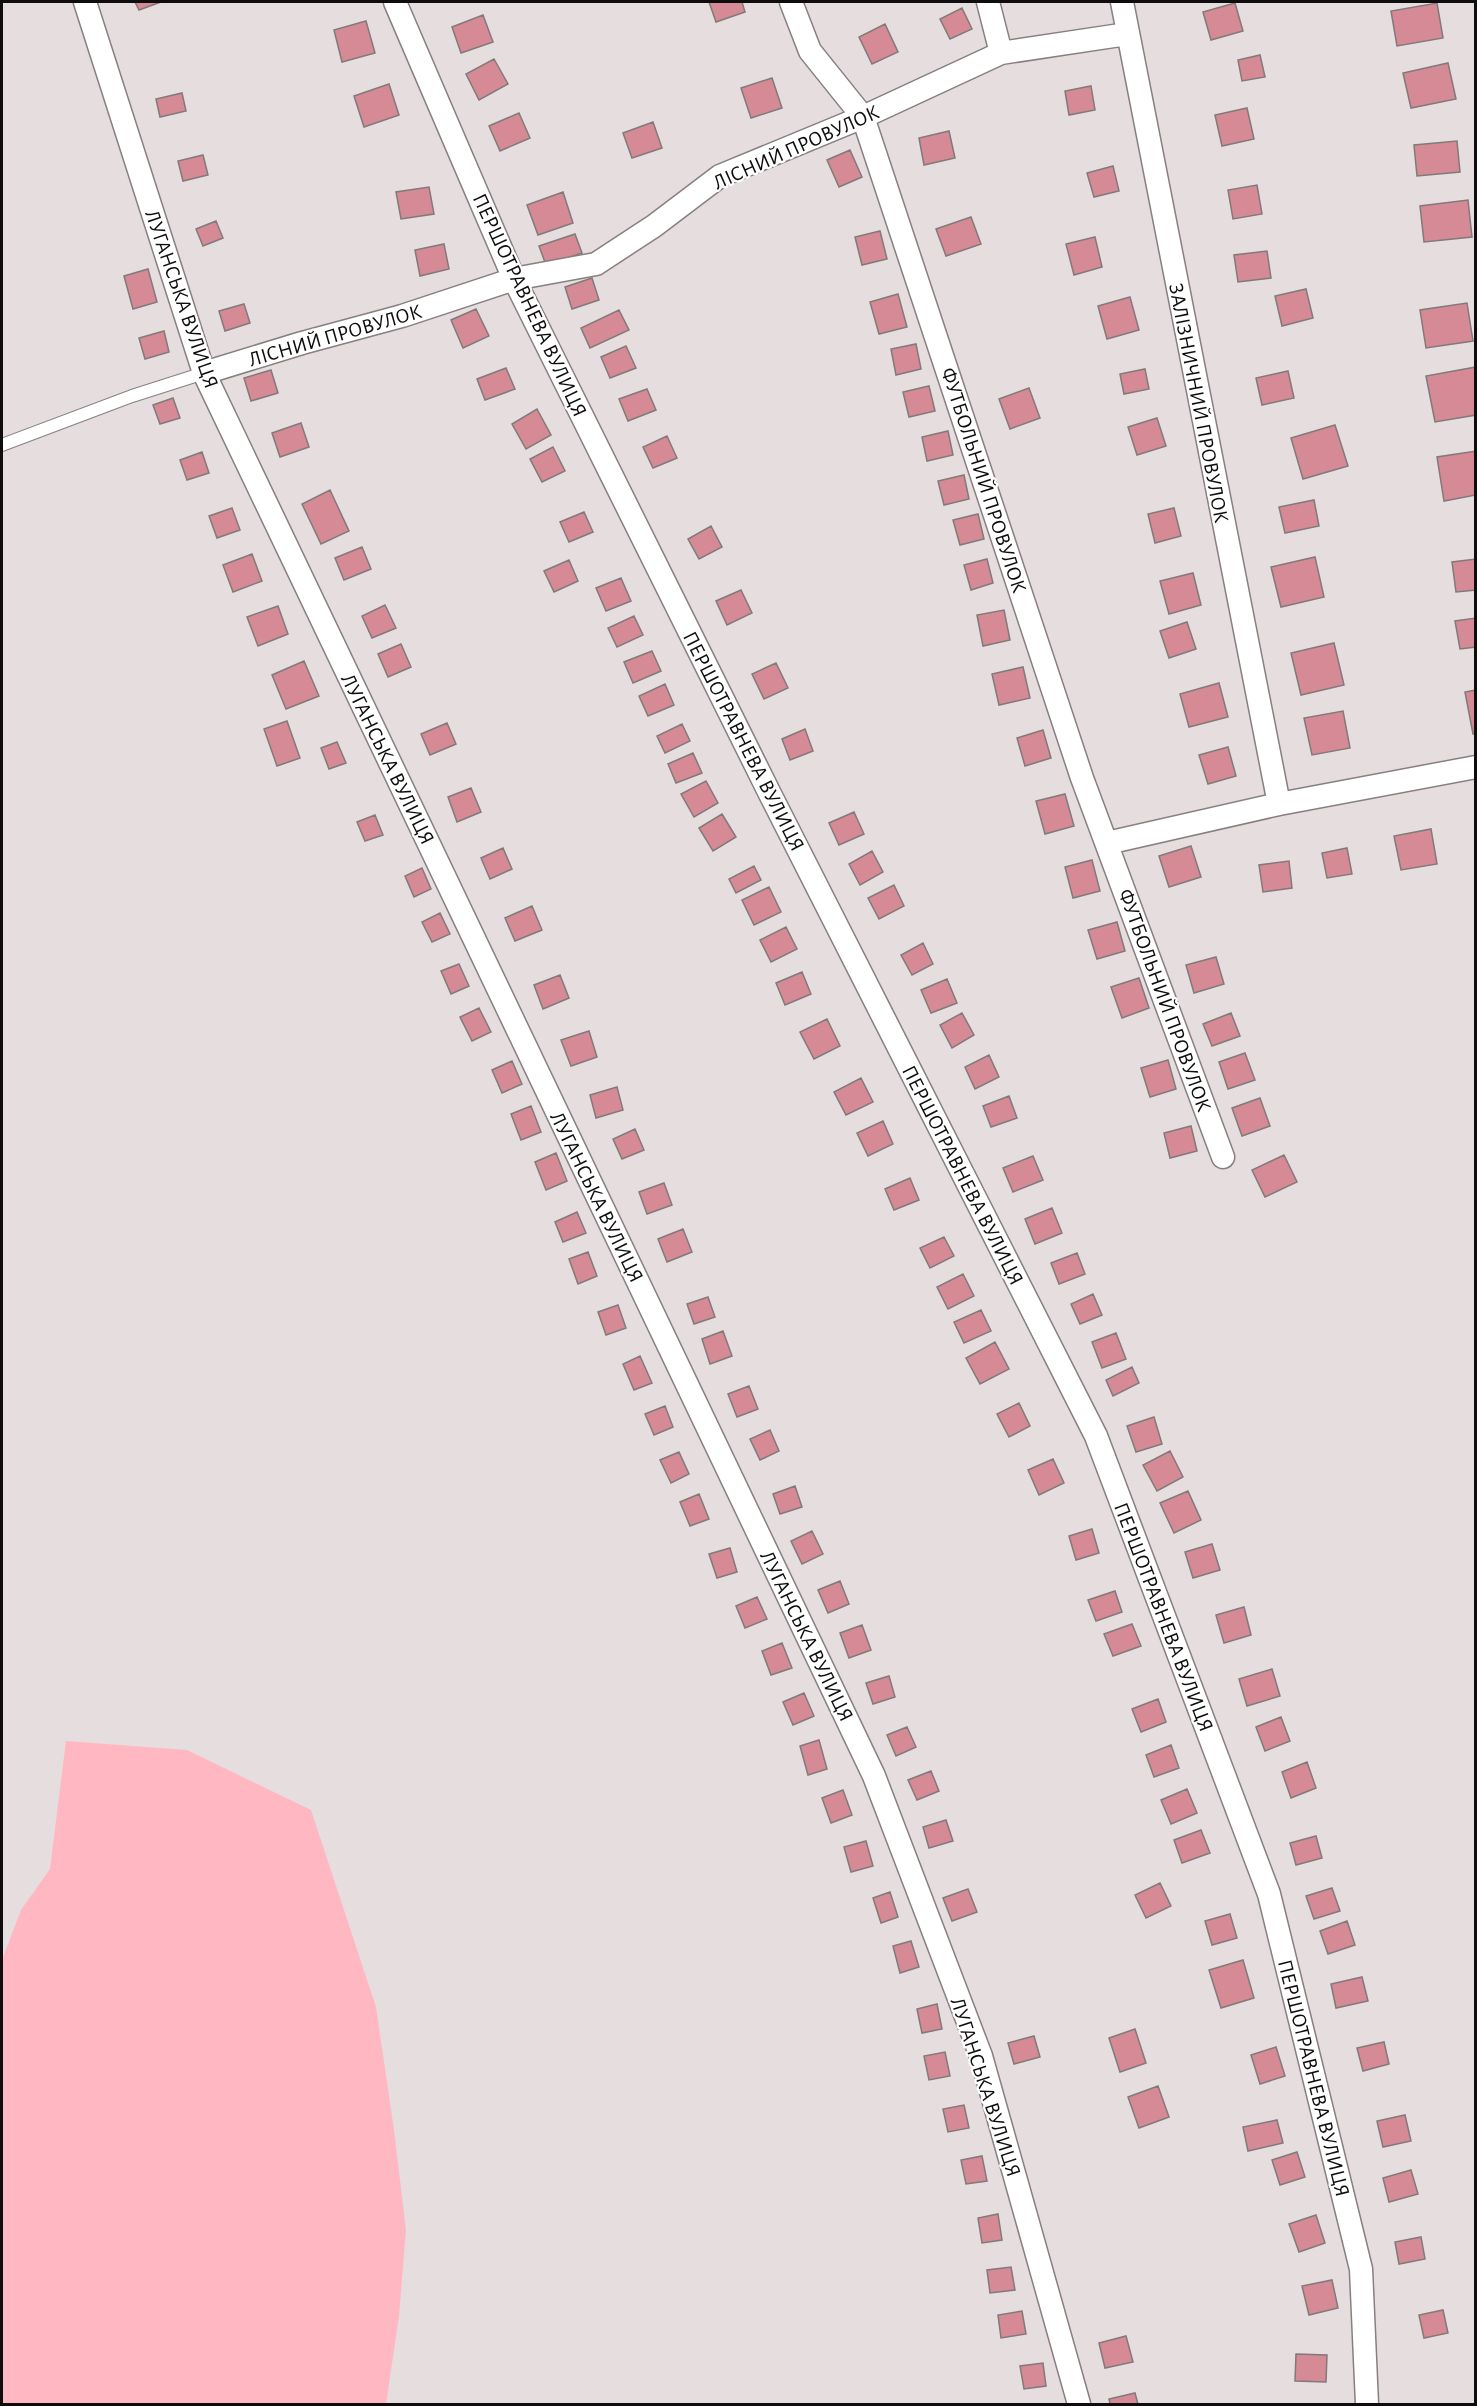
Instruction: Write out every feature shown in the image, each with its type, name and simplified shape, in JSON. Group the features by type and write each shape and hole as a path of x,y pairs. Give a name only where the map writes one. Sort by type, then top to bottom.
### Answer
{"street":[{"name":"ЛУГАНСЬКА ВУЛИЦЯ","path":"85,2 204,374 873,1776 981,2056 1079,2404"},
{"name":"ПЕРШОТРАВНЕВА ВУЛИЦЯ","path":"395,2 514,279 765,783 1096,1436 1269,1894 1361,2269 1367,2404"},
{"path":"791,2 810,51 863,117"},
{"path":"988,2 1001,53"},
{"name":"ЗАЛІЗНИЧНИЙ ПРОВУЛОК","path":"1122,2 1279,804"},
{"name":"ЛІСНИЙ ПРОВУЛОК","path":"204,374 302,343 402,316 514,279 596,264 654,226 720,177 863,117 1001,53 1127,34"},
{"name":"ФУТБОЛЬНИЙ ПРОВУЛОК","path":"863,117 1082,778 1223,1157"},
{"path":"1107,843 1279,804 1476,767"}],"lane":[{"path":"2,445 132,396 204,374"}],"shaded area":[{"path":"66,1741 187,1750 311,1810 376,2007 394,2130 406,2230 399,2316 386,2404 2,2404 2,1960 21,1910 50,1869"}],"building":[{"path":"135,2 161,2 139,10"},
{"path":"709,2 742,2 745,12 716,22"},
{"path":"1235,3 1243,31 1211,40 1203,12"},
{"path":"1437,3 1443,38 1397,46 1391,11"},
{"path":"962,8 972,29 950,39 940,19"},
{"path":"483,15 493,42 461,53 452,27"},
{"path":"366,21 375,53 342,62 334,30"},
{"path":"885,24 898,52 872,64 859,37"},
{"path":"1260,55 1265,77 1242,81 1238,60"},
{"path":"494,59 508,84 479,100 466,74"},
{"path":"1448,63 1456,99 1411,108 1403,73"},
{"path":"772,78 782,108 751,118 741,88"},
{"path":"389,84 399,115 364,127 354,96"},
{"path":"1091,86 1095,110 1069,115 1065,91"},
{"path":"182,93 186,111 160,117 156,99"},
{"path":"1247,108 1254,139 1222,146 1215,115"},
{"path":"519,113 530,138 500,151 489,126"},
{"path":"653,122 662,148 632,158 623,133"},
{"path":"949,131 955,158 924,165 919,138"},
{"path":"1457,141 1460,172 1417,176 1414,145"},
{"path":"850,150 862,177 839,187 827,160"},
{"path":"203,155 208,175 183,181 178,161"},
{"path":"1113,166 1119,191 1094,197 1087,173"},
{"path":"1257,185 1262,214 1233,219 1228,190"},
{"path":"429,187 434,214 401,219 396,192"},
{"path":"563,192 573,223 538,235 527,205"},
{"path":"1468,200 1472,237 1424,242 1420,206"},
{"path":"971,217 981,244 946,256 936,229"},
{"path":"216,221 223,238 203,246 196,229"},
{"path":"880,231 887,259 862,265 855,237"},
{"path":"575,234 582,253 546,265 539,246"},
{"path":"1095,237 1102,267 1074,275 1066,244"},
{"path":"444,244 449,269 420,276 415,250"},
{"path":"1267,251 1271,278 1238,282 1234,255"},
{"path":"148,269 157,302 133,309 124,276"},
{"path":"592,278 599,300 572,309 565,287"},
{"path":"1306,289 1313,318 1282,326 1275,296"},
{"path":"898,294 907,327 879,334 870,302"},
{"path":"1130,297 1139,330 1107,339 1098,306"},
{"path":"1467,303 1473,341 1426,348 1420,310"},
{"path":"244,304 250,323 225,331 219,311"},
{"path":"476,309 489,336 463,348 451,320"},
{"path":"619,310 629,330 590,348 581,328"},
{"path":"164,331 169,352 145,359 139,338"},
{"path":"916,344 921,369 896,375 891,349"},
{"path":"626,346 636,368 610,378 601,357"},
{"path":"1476,367 1476,415 1435,422 1426,376"},
{"path":"506,368 515,389 485,400 477,379"},
{"path":"1145,369 1149,389 1124,394 1120,374"},
{"path":"271,370 278,393 251,401 244,378"},
{"path":"1288,371 1294,398 1262,405 1256,378"},
{"path":"929,386 935,411 909,417 903,392"},
{"path":"1029,388 1040,418 1010,429 999,399"},
{"path":"647,389 656,410 628,421 619,399"},
{"path":"173,398 180,418 160,424 153,405"},
{"path":"537,409 551,435 526,449 512,424"},
{"path":"1157,418 1166,446 1137,455 1128,427"},
{"path":"301,423 309,447 280,457 272,433"},
{"path":"1335,425 1348,466 1303,479 1291,438"},
{"path":"948,431 953,455 927,461 922,437"},
{"path":"667,436 677,458 653,468 643,447"},
{"path":"553,447 565,471 542,482 530,459"},
{"path":"1476,451 1476,495 1444,501 1437,457"},
{"path":"202,452 209,473 187,480 180,460"},
{"path":"964,475 969,499 944,505 938,481"},
{"path":"330,490 349,531 321,544 302,504"},
{"path":"1314,500 1319,526 1285,533 1279,507"},
{"path":"232,508 240,530 217,538 209,516"},
{"path":"1174,508 1181,536 1155,543 1148,514"},
{"path":"584,512 593,532 569,542 560,522"},
{"path":"978,514 984,539 960,545 953,520"},
{"path":"711,526 722,547 699,559 688,539"},
{"path":"362,547 371,569 344,580 335,558"},
{"path":"252,554 262,581 233,592 223,565"},
{"path":"1315,557 1324,597 1281,607 1271,567"},
{"path":"987,559 993,583 971,590 964,565"},
{"path":"1476,559 1476,590 1456,592 1452,562"},
{"path":"569,560 578,581 554,592 544,571"},
{"path":"1193,573 1201,605 1169,614 1160,581"},
{"path":"621,578 631,601 606,611 596,588"},
{"path":"741,590 752,613 727,625 716,601"},
{"path":"385,605 396,628 372,638 362,616"},
{"path":"278,606 288,634 258,646 247,617"},
{"path":"1004,610 1010,640 983,646 977,615"},
{"path":"634,616 643,635 617,647 608,628"},
{"path":"1476,618 1476,647 1460,649 1455,621"},
{"path":"1187,622 1196,649 1169,658 1160,631"},
{"path":"1334,643 1344,685 1301,695 1291,653"},
{"path":"401,644 411,667 388,677 378,654"},
{"path":"652,651 661,671 633,683 624,662"},
{"path":"304,661 319,696 286,709 272,675"},
{"path":"776,663 788,688 764,699 752,674"},
{"path":"1023,667 1030,698 999,705 992,674"},
{"path":"1219,683 1228,717 1189,727 1180,694"},
{"path":"665,684 674,705 648,716 639,696"},
{"path":"1476,690 1476,733 1473,734 1465,692"},
{"path":"1343,711 1350,748 1312,755 1304,718"},
{"path":"287,721 300,758 277,766 264,729"},
{"path":"447,723 456,744 430,755 421,734"},
{"path":"682,724 690,741 665,753 657,736"},
{"path":"805,729 813,751 790,760 782,739"},
{"path":"1043,730 1051,758 1025,766 1017,738"},
{"path":"337,742 346,763 329,769 321,748"},
{"path":"1228,747 1236,776 1208,784 1199,755"},
{"path":"693,753 702,773 676,783 668,764"},
{"path":"706,781 718,803 694,817 681,794"},
{"path":"471,788 481,812 457,822 448,797"},
{"path":"1065,794 1074,826 1045,834 1036,801"},
{"path":"854,812 864,834 839,845 829,823"},
{"path":"722,814 736,837 713,851 699,828"},
{"path":"375,815 383,835 365,841 357,822"},
{"path":"1431,829 1437,864 1401,870 1394,836"},
{"path":"1191,846 1201,877 1169,887 1159,856"},
{"path":"503,848 512,869 490,879 481,858"},
{"path":"1347,848 1352,874 1327,878 1322,853"},
{"path":"872,851 883,872 860,885 849,864"},
{"path":"1092,860 1100,891 1073,898 1065,867"},
{"path":"1289,861 1292,888 1263,892 1259,865"},
{"path":"754,866 761,880 736,893 729,879"},
{"path":"422,868 431,889 414,897 405,876"},
{"path":"894,885 904,906 879,919 868,898"},
{"path":"769,887 781,912 754,925 742,900"},
{"path":"532,906 542,930 515,941 505,918"},
{"path":"440,913 450,934 432,942 422,922"},
{"path":"1117,922 1125,951 1097,959 1088,930"},
{"path":"786,927 797,949 771,962 760,940"},
{"path":"923,943 933,964 912,975 901,955"},
{"path":"1216,957 1224,984 1194,993 1186,965"},
{"path":"459,964 469,986 451,994 441,971"},
{"path":"802,972 811,994 785,1005 776,983"},
{"path":"560,975 569,998 543,1009 534,985"},
{"path":"1139,978 1149,1008 1122,1018 1111,987"},
{"path":"947,979 957,1003 931,1013 921,990"},
{"path":"479,1008 491,1032 472,1041 460,1017"},
{"path":"962,1013 974,1035 952,1048 940,1025"},
{"path":"1231,1013 1240,1036 1212,1046 1203,1024"},
{"path":"827,1019 840,1046 814,1059 800,1032"},
{"path":"589,1031 597,1057 571,1066 561,1040"},
{"path":"1245,1053 1255,1080 1228,1089 1219,1062"},
{"path":"989,1055 999,1077 975,1089 965,1067"},
{"path":"1168,1060 1176,1089 1150,1097 1141,1068"},
{"path":"512,1061 522,1084 502,1093 492,1070"},
{"path":"861,1078 873,1102 846,1115 834,1092"},
{"path":"617,1087 623,1110 596,1118 590,1095"},
{"path":"1009,1096 1017,1118 991,1127 983,1106"},
{"path":"1260,1098 1270,1126 1242,1136 1232,1108"},
{"path":"531,1106 541,1132 521,1140 511,1114"},
{"path":"883,1121 893,1144 868,1156 857,1133"},
{"path":"1191,1126 1197,1151 1170,1158 1164,1133"},
{"path":"635,1129 644,1150 622,1159 613,1139"},
{"path":"556,1153 567,1181 546,1190 535,1162"},
{"path":"1284,1155 1297,1182 1265,1197 1252,1170"},
{"path":"1033,1156 1043,1180 1013,1192 1003,1168"},
{"path":"910,1178 919,1200 894,1210 885,1189"},
{"path":"664,1183 672,1205 647,1214 639,1192"},
{"path":"1052,1208 1062,1233 1035,1244 1025,1219"},
{"path":"577,1212 586,1233 563,1242 555,1222"},
{"path":"683,1229 692,1252 667,1262 658,1239"},
{"path":"944,1237 954,1256 930,1268 920,1248"},
{"path":"588,1252 597,1276 578,1284 569,1259"},
{"path":"1077,1253 1085,1274 1059,1284 1051,1263"},
{"path":"963,1274 974,1296 948,1309 937,1287"},
{"path":"1093,1294 1102,1315 1080,1324 1071,1304"},
{"path":"708,1297 715,1317 694,1324 687,1304"},
{"path":"618,1305 626,1328 606,1335 598,1312"},
{"path":"981,1310 991,1331 964,1343 954,1322"},
{"path":"723,1331 732,1356 710,1364 702,1339"},
{"path":"1116,1333 1126,1359 1102,1368 1092,1342"},
{"path":"995,1342 1009,1369 980,1384 966,1358"},
{"path":"640,1356 652,1383 634,1390 623,1364"},
{"path":"1132,1367 1139,1383 1113,1396 1106,1380"},
{"path":"749,1386 758,1409 737,1417 728,1394"},
{"path":"1019,1403 1030,1426 1009,1437 997,1414"},
{"path":"665,1406 673,1427 654,1435 645,1414"},
{"path":"1154,1417 1162,1444 1136,1452 1127,1426"},
{"path":"770,1430 779,1451 760,1460 750,1439"},
{"path":"1170,1451 1183,1477 1157,1491 1143,1465"},
{"path":"679,1452 689,1474 671,1483 660,1460"},
{"path":"1053,1459 1064,1483 1039,1495 1028,1470"},
{"path":"795,1486 802,1507 780,1514 773,1494"},
{"path":"1188,1491 1201,1520 1174,1533 1160,1503"},
{"path":"699,1494 709,1519 690,1526 680,1502"},
{"path":"1092,1529 1099,1553 1076,1560 1069,1536"},
{"path":"812,1531 823,1554 802,1564 791,1541"},
{"path":"1212,1544 1220,1570 1193,1578 1185,1552"},
{"path":"730,1548 737,1572 717,1578 709,1554"},
{"path":"840,1581 849,1604 828,1613 818,1590"},
{"path":"1115,1591 1122,1612 1096,1621 1088,1600"},
{"path":"757,1597 767,1619 745,1628 736,1606"},
{"path":"1244,1607 1251,1635 1224,1643 1216,1615"},
{"path":"1132,1624 1141,1646 1113,1656 1104,1634"},
{"path":"862,1625 871,1650 849,1658 840,1633"},
{"path":"782,1643 792,1668 771,1675 762,1651"},
{"path":"1272,1669 1280,1696 1247,1706 1239,1679"},
{"path":"889,1676 895,1697 873,1704 866,1683"},
{"path":"804,1693 814,1716 793,1725 783,1702"},
{"path":"1158,1699 1166,1722 1141,1732 1132,1709"},
{"path":"1281,1717 1290,1741 1265,1751 1256,1727"},
{"path":"907,1727 916,1747 896,1756 887,1735"},
{"path":"819,1740 827,1769 808,1775 800,1746"},
{"path":"1171,1745 1179,1768 1154,1777 1146,1755"},
{"path":"1307,1762 1316,1788 1291,1798 1282,1772"},
{"path":"931,1771 939,1791 917,1800 908,1780"},
{"path":"1187,1789 1197,1813 1171,1824 1161,1800"},
{"path":"843,1790 852,1815 831,1823 822,1798"},
{"path":"946,1820 953,1841 929,1848 923,1827"},
{"path":"1201,1830 1210,1853 1182,1863 1174,1840"},
{"path":"1316,1836 1322,1858 1296,1865 1290,1843"},
{"path":"866,1841 873,1866 851,1872 844,1847"},
{"path":"1160,1883 1171,1906 1146,1918 1135,1895"},
{"path":"1332,1888 1340,1911 1314,1919 1306,1896"},
{"path":"968,1889 977,1912 952,1921 943,1898"},
{"path":"890,1892 898,1917 881,1923 873,1898"},
{"path":"1230,1914 1237,1938 1212,1945 1205,1921"},
{"path":"1347,1921 1355,1945 1328,1954 1320,1931"},
{"path":"911,1941 919,1967 900,1973 893,1946"},
{"path":"1243,1960 1254,1998 1221,2008 1209,1970"},
{"path":"1362,1977 1368,2001 1336,2008 1331,1984"},
{"path":"937,2004 942,2029 922,2033 917,2009"},
{"path":"1135,2029 1146,2063 1120,2072 1109,2038"},
{"path":"1034,2036 1040,2057 1014,2064 1008,2043"},
{"path":"1384,2042 1389,2064 1363,2071 1357,2048"},
{"path":"1276,2047 1285,2076 1260,2084 1251,2055"},
{"path":"945,2052 950,2076 929,2080 924,2056"},
{"path":"1158,2086 1169,2117 1139,2128 1128,2097"},
{"path":"964,2105 969,2128 948,2132 943,2109"},
{"path":"1405,2115 1411,2141 1383,2147 1377,2121"},
{"path":"1277,2120 1283,2143 1248,2151 1243,2127"},
{"path":"1297,2152 1305,2177 1280,2185 1272,2160"},
{"path":"982,2156 987,2181 966,2184 961,2160"},
{"path":"1411,2170 1418,2194 1389,2202 1383,2178"},
{"path":"998,2214 1002,2240 982,2243 978,2218"},
{"path":"1316,2215 1325,2243 1299,2252 1289,2224"},
{"path":"1421,2237 1425,2259 1399,2264 1395,2242"},
{"path":"1011,2267 1015,2290 990,2293 987,2270"},
{"path":"1332,2280 1338,2308 1309,2315 1302,2286"},
{"path":"1443,2310 1448,2333 1424,2338 1419,2315"},
{"path":"1022,2311 1026,2334 1001,2338 998,2315"},
{"path":"1126,2336 1133,2362 1105,2368 1099,2343"},
{"path":"1296,2354 1327,2355 1326,2382 1295,2381"},
{"path":"1043,2363 1046,2386 1024,2389 1020,2366"},
{"path":"1135,2393 1138,2404 1110,2404 1109,2399"}]}
